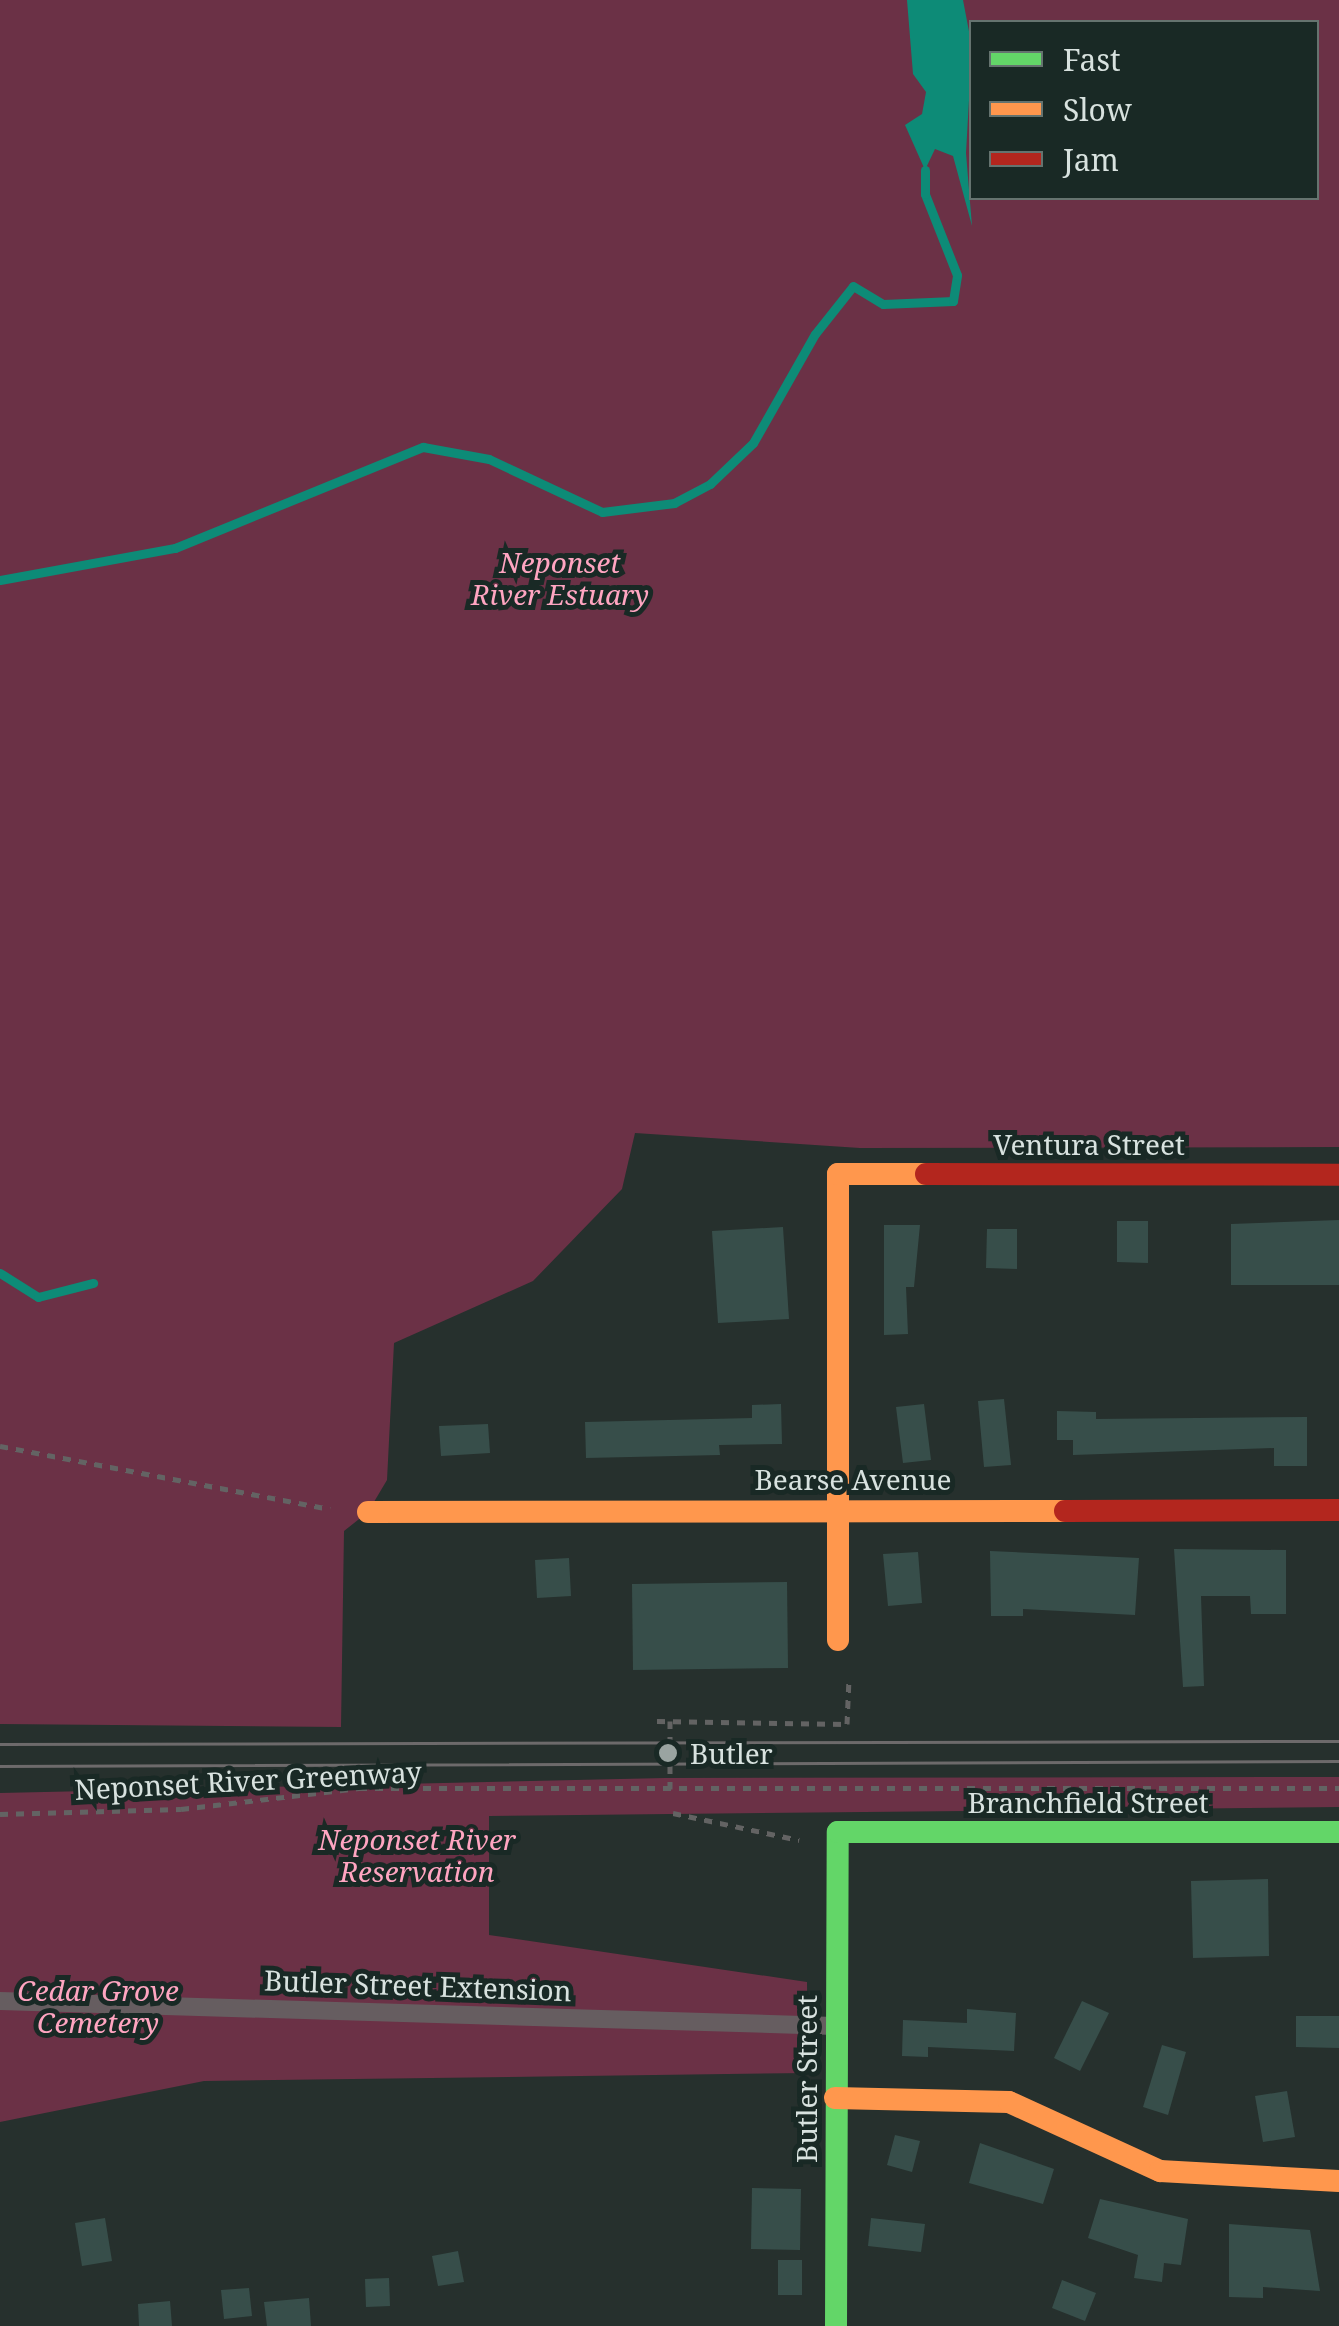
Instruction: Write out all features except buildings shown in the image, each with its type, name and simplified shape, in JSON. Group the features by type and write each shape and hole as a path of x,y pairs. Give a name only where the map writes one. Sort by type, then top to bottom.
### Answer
{"street":[{"name":"Ventura Street","path":"836,1508 838,1174 1339,1174"},
{"name":"Bearse Avenue","path":"368,1512 836,1508 1339,1510"},
{"path":"836,1508 838,1640"},
{"name":"Branchfield Street","path":"838,1836 1339,1832"},
{"name":"Butler Street","path":"836,2326 838,1836"},
{"path":"835,2098 1009,2102 1160,2172 1339,2181"}],"lane":[{"name":"Butler Street Extension","path":"0,2001 835,2026"}],"path":[{"path":"0,1446 226,1494 368,1512"},
{"path":"657,1720 848,1724 848,1652 838,1640"},
{"path":"670,1721 670,1745"},
{"path":"670,1760 670,1789"},
{"name":"Neponset River Greenway","path":"0,1814 180,1809 359,1788 1339,1788"},
{"path":"673,1813 781,1838 838,1836"}],"green space":[{"name":"Neponset River Estuary","path":"0,0 1339,0 1339,1147 860,1148 635,1133 622,1189 533,1281 394,1343 387,1480 368,1512 344,1531 341,1727 0,1724"},
{"path":"1339,1777 1339,1807 489,1816 489,1935 807,1982 808,2073 204,2081 0,2122 0,1793 665,1778"}],"shaded area":[{"path":"907,0 963,0 969,31 966,153 972,226 953,156 935,149 925,170 905,125 922,114 926,92 913,74"}],"waterway":[{"path":"0,580 175,548 423,447 489,459 602,512 674,503 710,484 753,443 815,334 853,286 883,304 953,301 957,275 925,194 925,170"},
{"path":"0,1273 38,1297 93,1283"}],"tram line":[{"path":"0,1744 1339,1741"},
{"path":"0,1766 1339,1761"}],"traffic: fast":[{"path":"836,2326 838,1832 1339,1832"}],"traffic: slow":[{"path":"838,1640 838,1174 926,1174"},
{"path":"368,1512 1065,1511"},
{"path":"835,2098 1009,2102 1160,2171 1339,2181"}],"traffic: jam":[{"path":"926,1174 1339,1175"},
{"path":"1065,1511 1339,1510"}],"place":[{"name":"Butler","path":"668,1753"}],"park label":[{"name":"Neponset River Reservation","path":"417,1855"},
{"name":"Cedar Grove Cemetery","path":"98,2006"}]}
